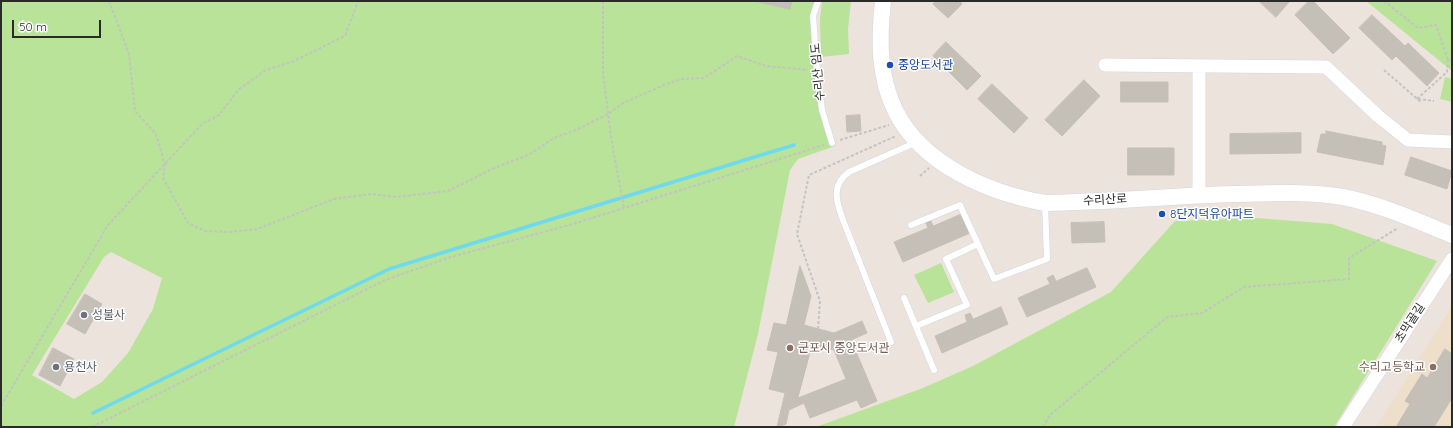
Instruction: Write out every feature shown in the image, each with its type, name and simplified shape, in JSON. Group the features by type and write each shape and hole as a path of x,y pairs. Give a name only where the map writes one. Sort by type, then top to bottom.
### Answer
{"street":[{"name":"수리산로","path":"883,1 880,38 884,76 891,99 909,131 939,160 977,182 1028,200 1045,203 1262,193 1316,194 1344,197 1412,219 1452,235"},
{"path":"1104,66 1326,67 1378,116 1408,140 1452,142"},
{"path":"1199,66 1199,195"},
{"name":"초막골길","path":"1343,427 1452,259"}],"lane":[{"name":"수리산 임도","path":"818,1 813,16 817,70 822,110 832,143"},
{"path":"891,342 843,220 838,204 836,189 840,179 909,131"},
{"path":"911,225 960,205 994,279 1047,259 1045,203"},
{"path":"916,326 967,305 946,259 978,244"},
{"path":"904,298 934,370"}],"path":[{"path":"109,1 130,54 135,111 156,134 165,165 163,178 188,223 206,231 230,232 257,229 334,199 371,194 396,197 448,191 492,169 530,154 554,138 576,130 608,114 623,103 664,84 681,79 704,78 737,56 766,66 817,70"},
{"path":"1,406 108,225 202,124 219,115 238,90 266,70 294,61 345,36 358,1"},
{"path":"603,1 603,73 608,114 624,208"},
{"path":"1384,1 1418,28 1436,25 1448,60 1447,72 1417,99"},
{"path":"1384,70 1422,103"},
{"path":"1417,99 1434,101"},
{"path":"92,427 385,280 450,258 624,208 832,143 909,131"},
{"path":"818,329 820,301 797,234 809,175 909,131"},
{"path":"1043,427 1050,415 1167,317 1202,313 1244,287 1349,279 1349,258 1412,219"}],"shaded area":[{"name":"수리고등학교","path":"1452,306 1452,427 1376,427"}],"green space":[{"path":"1,1 818,1 813,17 822,110 835,146 798,159 790,170 758,334 734,427 1,427","holes":["111,252 162,278 153,309 128,353 102,382 74,399 32,375 104,257"]},
{"path":"822,1 851,1 848,29 849,54 821,57 820,20"},
{"path":"1366,1 1452,1 1452,71"},
{"path":"1445,77 1452,79 1452,102 1440,99"},
{"path":"1257,218 1332,224 1437,261 1334,427 816,427 923,388 973,366 1111,292 1175,221"},
{"path":"941,263 954,292 928,303 914,275"}],"building":[{"path":"755,1 792,1 790,9"},
{"path":"936,1 960,1 962,4 948,18 933,4"},
{"path":"1259,1 1290,1 1276,17"},
{"path":"1309,1 1313,1 1350,38 1333,54 1295,15"},
{"path":"1372,15 1405,46 1408,43 1439,73 1427,86 1396,56 1392,60 1359,28"},
{"path":"946,42 981,76 967,90 933,56"},
{"path":"1084,80 1100,96 1062,136 1045,120"},
{"path":"1121,82 1168,82 1168,102 1121,102"},
{"path":"992,84 1028,118 1014,133 978,99"},
{"path":"860,115 861,131 847,132 846,116"},
{"path":"1326,131 1382,142 1382,145 1386,146 1383,165 1317,152 1321,134 1326,134"},
{"path":"1301,133 1301,153 1230,154 1230,134"},
{"path":"1128,148 1174,148 1174,175 1128,175"},
{"path":"1411,157 1452,171 1447,189 1405,175"},
{"path":"962,214 970,233 903,262 894,242 928,228 925,221 930,219 933,226"},
{"path":"1104,222 1105,242 1072,243 1071,223"},
{"name":"군포시 중앙도서관","path":"800,266 811,296 804,325 834,333 862,321 867,333 851,340 877,401 861,408 857,400 810,418 804,403 789,410 786,424 777,427 785,393 769,389 778,352 767,350 774,323 786,325","holes":["812,346 834,350 846,379 798,398"]},
{"path":"1087,268 1096,287 1027,317 1018,298 1050,284 1047,278 1053,275 1056,281"},
{"path":"85,294 102,304 85,334 67,324"},
{"path":"1001,307 1008,324 942,353 935,336 967,322 965,315 970,313 973,319"},
{"path":"53,348 74,359 60,386 39,375"},
{"path":"1445,349 1452,354 1452,398 1434,427 1396,427 1410,404 1405,401 1422,374 1427,378"}],"waterway":[{"path":"93,413 389,269 794,145"}],"place":[{"name":"중앙도서관","path":"890,65"},
{"name":"8단지덕유아파트","path":"1162,214"},
{"name":"성불사","path":"84,315"},
{"name":"군포시 중앙도서관","path":"790,348"},
{"name":"용천사","path":"56,367"},
{"name":"수리고등학교","path":"1433,367"}]}
